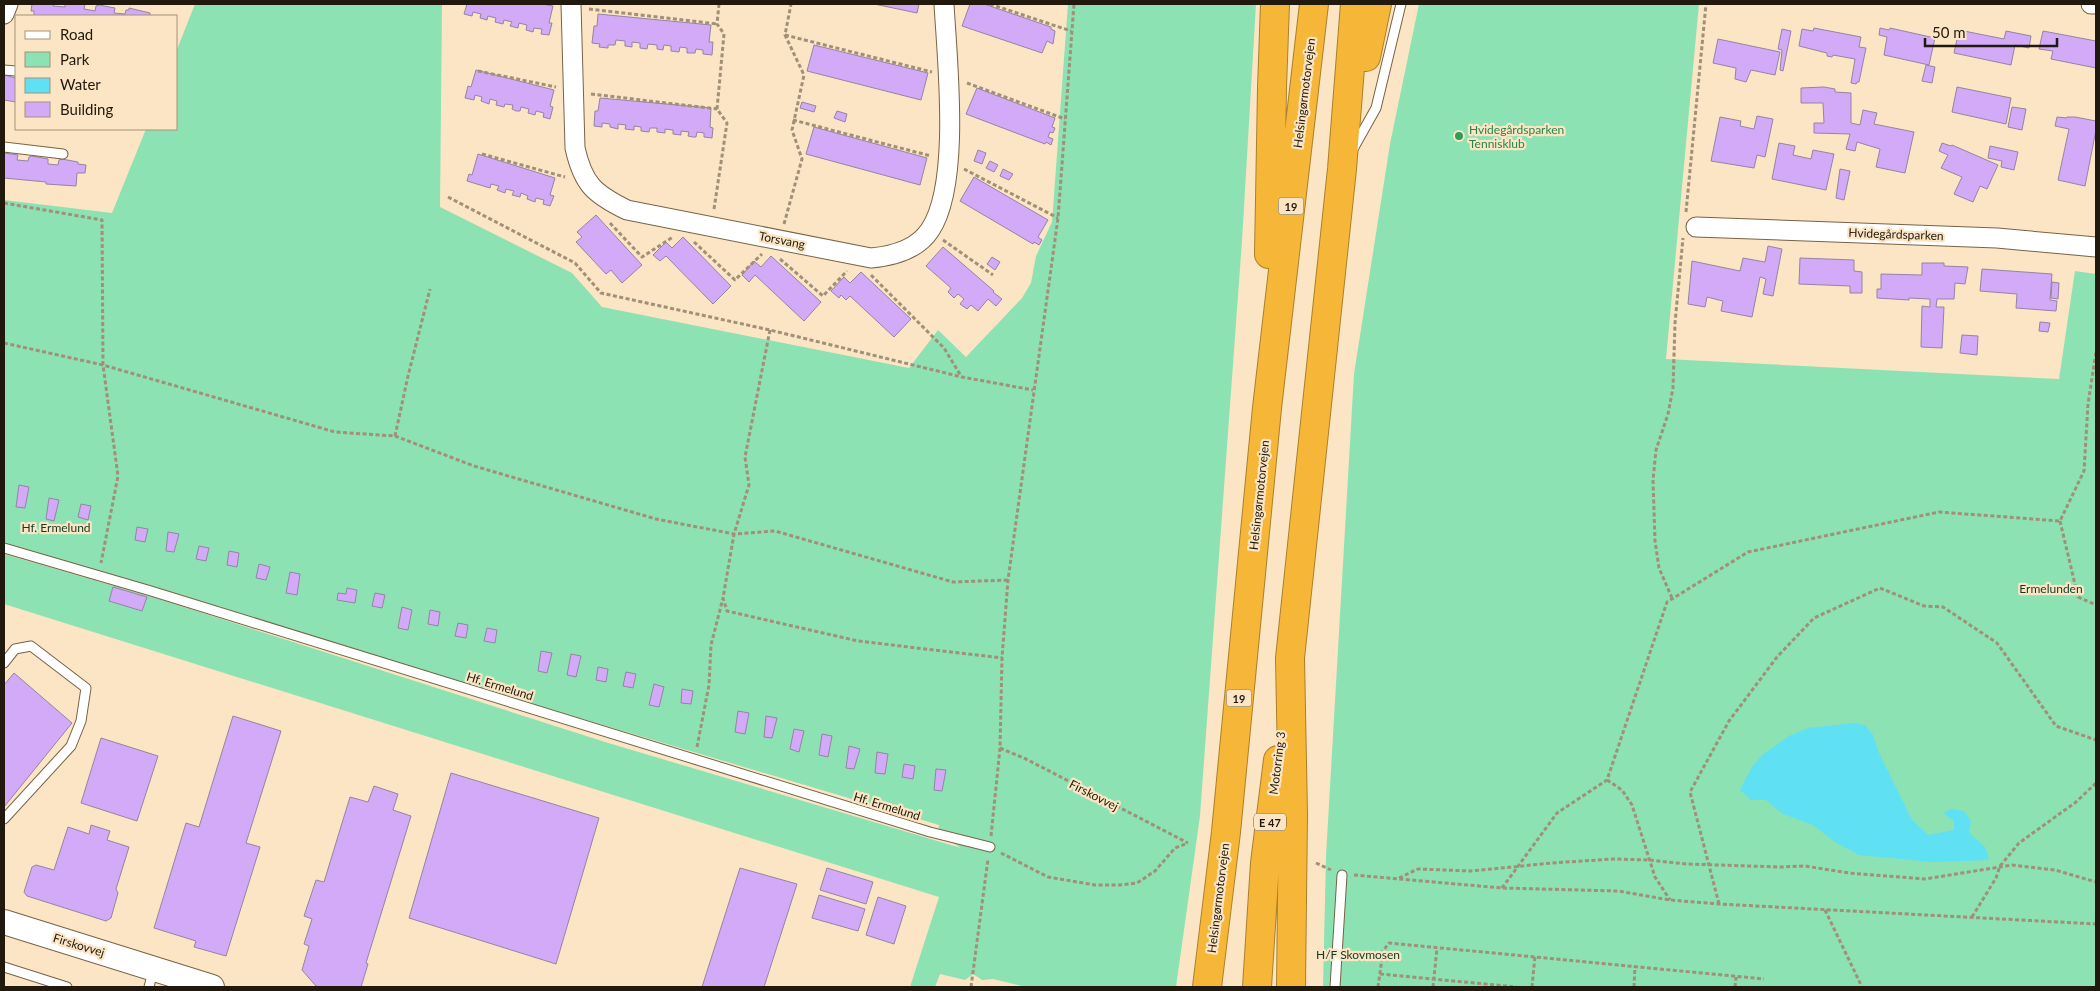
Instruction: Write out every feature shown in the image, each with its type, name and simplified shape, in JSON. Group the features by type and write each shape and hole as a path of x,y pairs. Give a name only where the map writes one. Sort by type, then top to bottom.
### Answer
{"highway":[{"path":"1267,408 1275,4"},
{"name":"Helsingørmotorvejen","path":"1207,987 1226,832 1267,408 1314,4"},
{"path":"1291,987 1293,814 1290,658 1342,169 1356,4"},
{"path":"1342,169 1377,4"},
{"name":"Motorring 3","path":"1257,987 1265,864 1290,658"}],"street":[{"path":"4,14 8,4"},
{"name":"Torsvang","path":"571,6 575,148 580,171 591,186 607,200 627,210 683,226 712,226 774,242 871,258 892,256 912,247 930,231 939,212 949,161 948,76 944,4"},
{"path":"2091,4 2096,4"},
{"name":"Hvidegårdsparken","path":"1688,227 1997,238 2096,247"},
{"name":"Firskovvej","path":"4,922 151,978 212,987"}],"lane":[{"path":"1342,169 1376,108 1401,4"},
{"path":"4,147 64,154"},
{"name":"Hf. Ermelund","path":"4,548 930,832 990,847"},
{"path":"4,819 71,746 81,721 86,688 31,646 15,649 6,657"},
{"path":"1334,987 1342,875"},
{"path":"4,967 67,987"}],"path":[{"path":"712,226 727,123 717,109 724,34 717,24 719,4"},
{"path":"607,200 601,213 642,257 683,226 735,280 774,242 802,159 792,130 804,75 785,35 791,4"},
{"path":"990,4 1071,31"},
{"path":"972,987 990,847 1000,748 1002,658 1008,580 1058,218 1074,4"},
{"path":"1672,598 1658,568 1653,480 1656,450 1668,414 1673,388 1675,323 1688,227 1706,4"},
{"path":"571,6 717,24"},
{"path":"785,35 948,76 1065,119"},
{"path":"478,71 555,87 573,86 717,109"},
{"path":"482,154 563,177 580,171"},
{"path":"448,197 575,264 601,293 770,330 962,377 1033,390"},
{"path":"4,203 102,220 103,365 118,476 99,576"},
{"path":"930,231 993,275"},
{"path":"774,242 823,296 850,268"},
{"path":"871,258 868,272 944,348 962,377"},
{"path":"395,436 430,289"},
{"path":"695,760 709,685 711,645 734,534 749,485 745,457 770,330"},
{"path":"4,343 103,365 335,432 395,436 474,466 656,519 734,534 775,531 953,582 1008,580"},
{"path":"2096,352 2088,404 2084,471 2060,521 2078,597 2096,605"},
{"path":"1502,888 1557,813 1607,780 1667,602 1672,598 1748,552 1940,512 2060,521"},
{"path":"1719,904 1690,792 1729,721 1777,657 1814,618 1880,588 1924,606 1943,607 1997,643 2056,726 2096,740"},
{"path":"722,598 727,611 849,638 1002,658"},
{"name":"Firskovvej","path":"990,847 1048,877 1095,885 1119,885 1137,883 1155,871 1175,848 1188,843 1000,748"},
{"path":"1607,780 1622,790 1632,805 1655,877 1670,900"},
{"path":"1972,917 1996,878 2000,866 2019,843 2076,802 2096,783"},
{"path":"1398,878 1418,869 1472,872 1613,859 1781,867 1805,866 1849,873 1925,879 2012,865 2055,870 2096,882"},
{"path":"1342,875 1398,878 1502,888 1618,891 1670,900 1719,904 2096,924"},
{"path":"1825,910 1862,987"},
{"path":"1378,987 1383,951 1389,943 1764,979"},
{"path":"1433,987 1437,948"},
{"path":"1532,987 1535,956"},
{"path":"1634,987 1636,966"},
{"path":"1380,974 1517,987"},
{"path":"1736,977 1736,987"}],"green space":[{"path":"195,4 442,4 440,207 572,273 602,307 909,368 938,330 966,357 1022,298 1031,283 1036,256 1052,222 1068,4 1256,4 1242,241 1200,816 1176,987 1026,987 993,979 982,980 973,974 965,980 940,974 935,987 910,987 939,897 4,604 4,554 159,599 605,742 961,848 938,834 939,825 4,547 4,200 112,213 146,130 178,130 178,47"},
{"path":"1419,4 1699,4 1666,359 2059,379 2075,271 2096,274 2096,987 1323,987 1326,856 1354,374 1390,144"}],"water":[{"path":"1855,723 1866,726 1873,735 1879,753 1912,820 1928,835 1954,830 1954,821 1943,813 1951,809 1964,811 1971,821 1969,833 1985,847 1989,860 1933,862 1859,855 1835,842 1813,825 1783,814 1766,800 1751,800 1740,790 1752,767 1762,755 1789,736 1808,728"}],"building":[{"path":"32,4 54,4 53,6 65,7 65,4 85,4 84,9 95,11 96,6 99,5 115,8 114,13 125,14 129,8 150,13 150,15 34,15 34,11 31,11"},
{"path":"467,4 542,4 553,6 549,23 552,23 549,35 541,34 542,29 534,28 533,32 526,30 527,25 519,23 518,28 510,26 512,22 504,20 503,24 495,22 496,18 488,16 487,20 480,18 481,14 473,12 472,16 464,14"},
{"path":"874,4 919,4 917,13"},
{"path":"970,4 984,4 1051,27 1055,31 1053,44 1047,41 1042,53 962,26"},
{"path":"598,14 711,25 709,42 713,42 712,55 703,54 703,50 696,49 695,53 687,53 687,48 680,47 679,52 671,51 671,46 664,45 663,50 657,49 657,45 648,44 647,49 640,48 640,43 632,42 632,47 625,46 625,41 616,40 615,45 608,45 608,48 599,47 600,44 592,43"},
{"path":"1814,28 1861,37 1859,47 1866,48 1859,82 1856,84 1851,83 1855,59 1833,55 1832,57 1827,56 1827,53 1799,46 1802,29 1813,31"},
{"path":"1880,28 1889,30 1890,28 1935,38 1929,65 1884,55 1887,37 1879,35"},
{"path":"1782,29 1791,31 1783,71 1780,70 1782,50 1778,49"},
{"path":"1959,30 2004,39 2006,31 2031,36 2029,48 2015,45 2011,65 1954,53"},
{"path":"2043,31 2096,41 2096,68 2051,59 2053,51 2039,49"},
{"path":"1718,39 1780,52 1775,75 1751,70 1746,82 1735,79 1736,68 1713,63"},
{"path":"814,45 928,73 921,100 807,71"},
{"path":"1926,65 1935,67 1932,83 1922,81"},
{"path":"476,70 554,90 550,106 553,107 550,119 543,117 544,113 536,111 535,115 528,113 529,109 521,107 520,111 516,111 512,109 513,105 505,104 504,107 496,105 497,101 490,99 489,104 481,101 482,97 475,95 474,100 465,98 468,86 471,87"},
{"path":"4,75 15,78 15,102 4,100"},
{"path":"1824,87 1835,89 1835,92 1851,93 1851,123 1860,125 1863,110 1877,113 1874,124 1914,132 1905,173 1876,167 1880,149 1857,142 1855,151 1846,149 1850,134 1814,133 1814,123 1824,123 1823,103 1801,103 1801,88"},
{"path":"1957,87 2011,98 2006,124 1952,112"},
{"path":"977,88 1055,118 1052,127 1055,128 1048,137 1053,139 1051,145 966,114"},
{"path":"600,98 711,108 710,127 713,128 712,138 704,137 704,133 697,132 696,137 693,137 688,136 689,132 681,131 681,135 673,134 673,130 665,129 665,133 657,132 657,128 650,128 649,132 641,131 641,127 634,126 634,130 625,129 626,125 618,124 618,129 610,127 610,124 602,123 602,127 594,126 595,111 598,111"},
{"path":"802,102 816,106 814,112 800,108"},
{"path":"2012,107 2026,109 2022,130 2008,127"},
{"path":"837,111 847,114 845,122 834,118"},
{"path":"1757,116 1773,119 1765,157 1757,155 1754,168 1711,161 1720,117 1741,121 1740,126 1754,129"},
{"path":"2057,117 2075,117 2096,121 2096,130 2085,186 2058,180 2069,129 2055,126"},
{"path":"814,127 927,158 920,185 806,154"},
{"path":"1779,143 1795,146 1793,155 1811,159 1813,150 1834,154 1826,190 1772,179"},
{"path":"1942,143 1952,145 1998,165 1987,189 1980,186 1973,202 1954,194 1962,177 1941,168 1948,155 1939,151"},
{"path":"1990,146 2018,152 2014,170 2001,167 2002,161 1988,158"},
{"path":"978,150 986,153 982,164 974,161"},
{"path":"4,153 18,155 17,160 28,161 29,157 32,156 48,159 48,164 58,165 59,160 62,159 78,162 78,164 86,165 85,173 77,173 76,186 4,178"},
{"path":"478,154 555,178 550,195 554,196 550,206 543,204 544,200 536,198 535,202 527,199 528,196 521,193 520,197 512,195 514,191 506,189 505,193 497,190 499,186 491,184 490,188 467,181 469,174 472,175"},
{"path":"990,161 998,165 994,172 986,168"},
{"path":"1003,169 1013,174 1009,180 1000,176"},
{"path":"1840,169 1850,171 1844,200 1836,198"},
{"path":"974,177 1048,220 1038,237 1042,240 1039,245 1034,242 1033,244 960,201"},
{"path":"596,215 642,265 622,283 611,270 606,274 576,242 582,237 577,232"},
{"path":"683,237 731,286 713,304 666,256 660,261 653,255 666,242 672,248"},
{"path":"1768,246 1782,249 1773,296 1763,294 1766,279 1760,277 1752,317 1721,311 1723,301 1707,297 1705,307 1688,304 1692,261 1740,271 1743,258 1765,262"},
{"path":"943,247 1002,299 996,306 988,299 978,311 971,305 967,309 960,304 964,299 958,294 954,298 948,292 951,288 926,266"},
{"path":"771,256 821,302 804,321 755,275 749,282 742,275 754,261 761,267"},
{"path":"992,257 1000,262 995,270 987,264"},
{"path":"1800,258 1854,260 1854,271 1862,272 1862,293 1850,293 1850,286 1799,284"},
{"path":"1922,263 1944,263 1944,266 1968,267 1965,284 1955,283 1954,299 1937,299 1936,307 1944,307 1942,348 1921,347 1922,306 1930,307 1930,299 1877,298 1877,289 1881,289 1881,274 1922,275"},
{"path":"1982,269 2052,274 2050,300 2057,301 2056,311 2016,308 2017,294 1980,291"},
{"path":"861,272 911,319 894,337 850,296 846,300 841,295 839,298 831,291 844,277 850,283"},
{"path":"2052,282 2059,283 2058,299 2051,298"},
{"path":"2040,322 2050,323 2048,332 2039,331"},
{"path":"1962,335 1978,336 1977,355 1960,353"},
{"path":"19,485 29,487 25,508 16,507"},
{"path":"49,498 59,500 54,521 46,519"},
{"path":"81,504 91,506 88,520 78,517"},
{"path":"137,527 148,529 145,542 135,540"},
{"path":"168,532 179,534 174,552 166,551"},
{"path":"199,546 209,548 206,561 196,559"},
{"path":"229,551 239,553 237,567 227,565"},
{"path":"259,564 270,567 266,580 256,578"},
{"path":"290,572 300,574 297,595 286,593"},
{"path":"113,587 147,597 142,611 109,601"},
{"path":"347,588 357,590 355,603 337,600 338,593 346,594"},
{"path":"375,593 385,595 382,608 372,606"},
{"path":"402,607 412,610 408,630 398,628"},
{"path":"430,610 440,612 438,626 428,624"},
{"path":"458,623 468,625 466,638 455,636"},
{"path":"487,628 497,630 495,643 484,641"},
{"path":"541,651 552,653 547,673 538,671"},
{"path":"571,654 581,656 576,677 567,675"},
{"path":"598,667 608,669 606,682 596,680"},
{"path":"626,672 636,674 633,688 623,686"},
{"path":"14,673 72,723 4,807 4,685"},
{"path":"654,684 664,687 659,707 649,705"},
{"path":"682,689 693,691 691,704 681,703"},
{"path":"738,711 749,713 745,734 735,732"},
{"path":"233,716 281,731 246,843 260,847 226,956 194,947 196,941 154,928 186,823 199,827"},
{"path":"766,716 777,718 772,738 764,737"},
{"path":"794,729 804,731 799,752 790,749"},
{"path":"822,734 832,736 828,757 819,755"},
{"path":"101,738 158,756 137,821 81,803"},
{"path":"849,746 860,749 854,769 846,768"},
{"path":"877,752 888,754 885,774 875,773"},
{"path":"904,764 915,766 913,779 902,777"},
{"path":"936,769 946,770 942,791 934,790"},
{"path":"451,773 599,818 556,964 409,918"},
{"path":"374,786 398,794 393,810 411,816 366,963 368,964 361,987 316,986 302,970 309,946 304,944 312,919 304,916 316,880 324,882 350,797 368,802"},
{"path":"91,825 110,831 107,840 129,847 116,889 118,893 111,918 106,921 27,896 24,892 32,867 36,865 54,870 68,827 89,834"},
{"path":"740,868 797,884 764,987 702,987"},
{"path":"827,868 873,882 866,904 820,890"},
{"path":"819,895 865,909 858,931 812,918"},
{"path":"878,897 906,906 894,944 866,935"}],"place":[{"name":"Hvidegårdsparken Tennisklub","path":"1459,136"}],"park label":[{"name":"Ermelunden","path":"2051,588"},
{"name":"H/F Skovmosen","path":"1358,954"}]}
